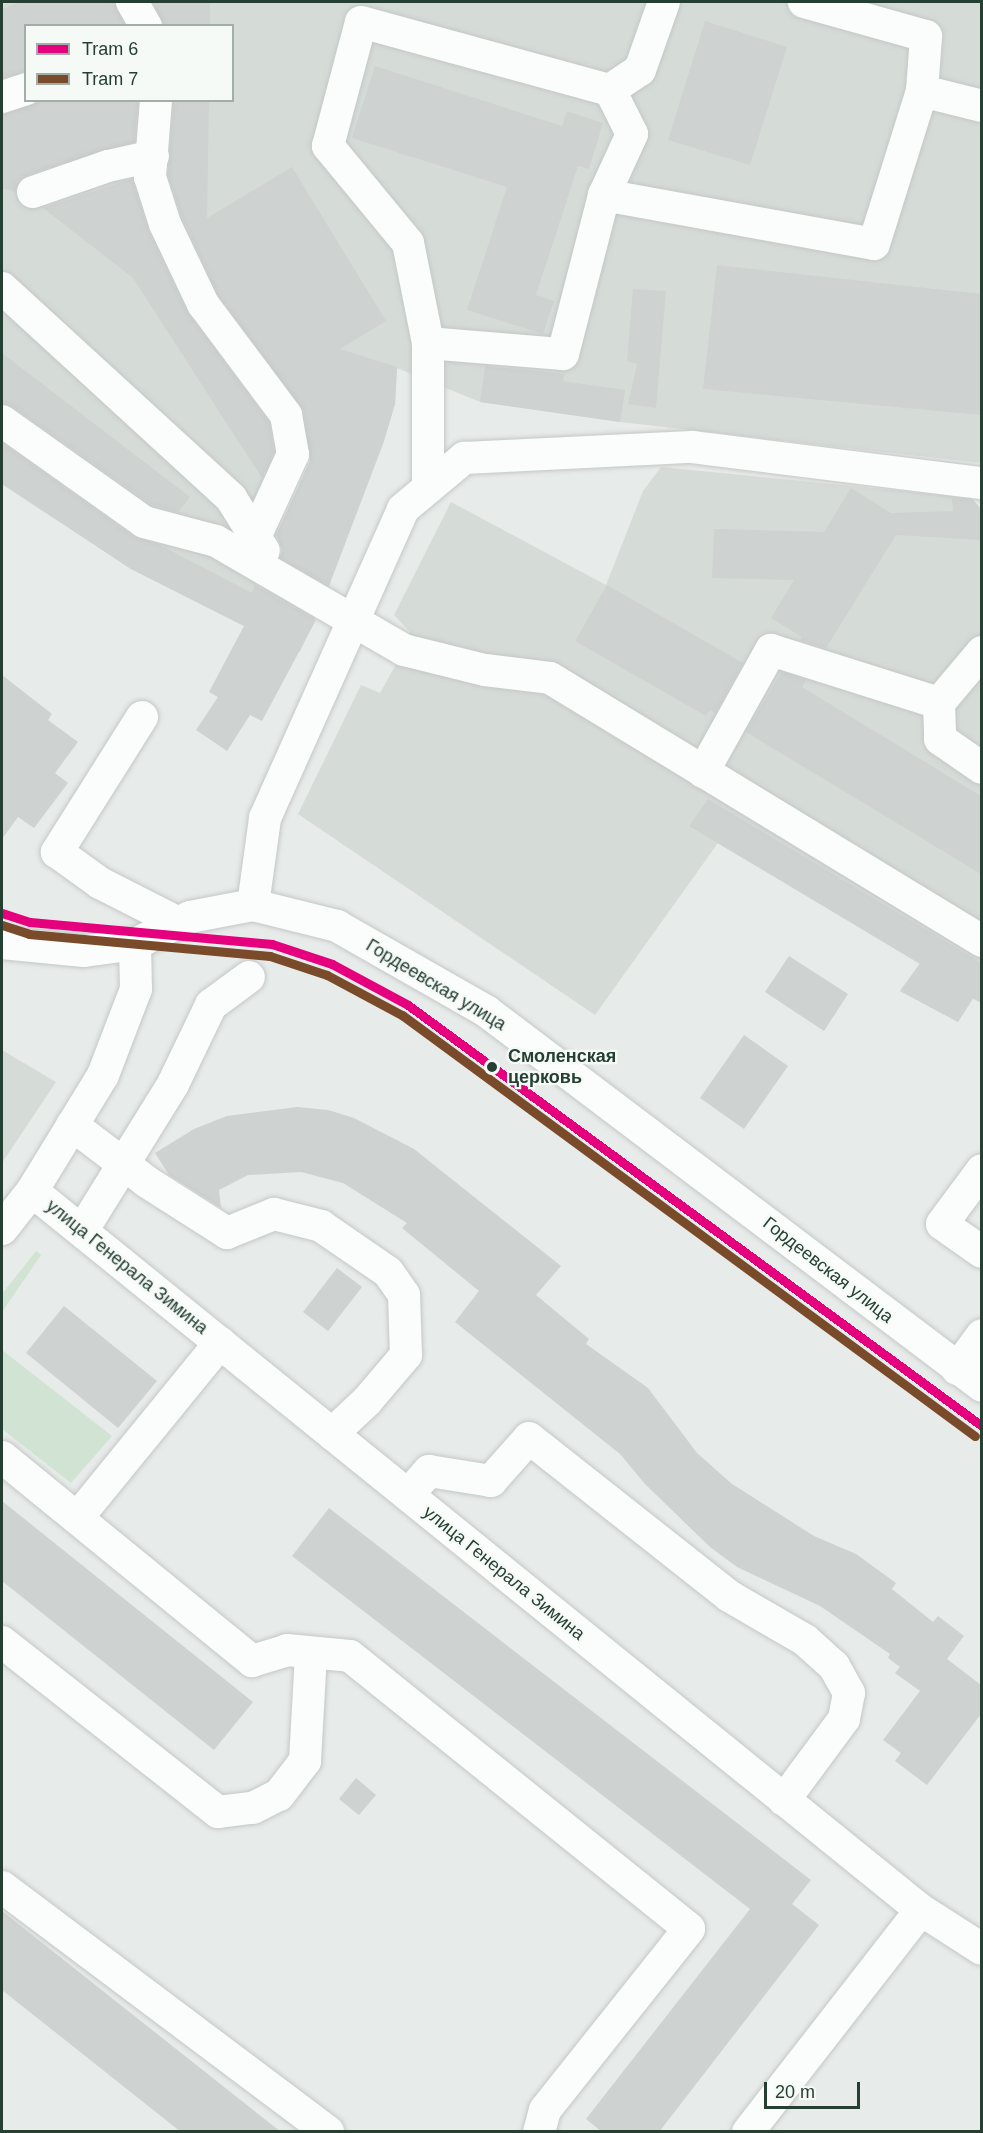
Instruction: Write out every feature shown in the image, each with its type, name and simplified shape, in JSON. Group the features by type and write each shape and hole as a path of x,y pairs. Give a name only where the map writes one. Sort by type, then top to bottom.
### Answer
{"street":[{"path":"132,2 145,24"},
{"path":"610,90 640,70 664,2"},
{"path":"604,195 874,244 922,91 926,36 804,2"},
{"path":"428,343 563,354 604,195 632,134 610,90 354,12 328,146 408,243 428,343 428,488"},
{"path":"2,97 24,90"},
{"path":"922,91 981,106"},
{"path":"156,102 150,177 165,224 203,304 286,415 293,454 255,537"},
{"path":"33,192 108,165 153,156"},
{"path":"2,288 231,498 281,578"},
{"path":"2,422 144,522 216,541 404,650 484,670 550,678 981,941"},
{"path":"253,905 265,818 403,509 464,458 692,447 981,483"},
{"path":"703,771 771,650 939,703"},
{"path":"981,652 939,703 940,739 981,768"},
{"path":"141,717 57,852 100,883 177,922"},
{"name":"Гордеевская улица","path":"2,943 84,951 135,944 177,922 220,909 253,905 337,926 486,1011 969,1378"},
{"path":"2,1229 32,1191 103,1075 136,989 135,944"},
{"path":"82,1231 173,1084 211,1005 249,977"},
{"path":"72,1125 122,1163 227,1233 274,1214 321,1226 388,1272 404,1295 406,1355 368,1401 332,1434"},
{"path":"981,1170 942,1224 981,1252"},
{"name":"улица Генерала Зимина","path":"32,1191 921,1910 981,1949"},
{"path":"969,1378 981,1335"},
{"path":"78,1517 220,1343"},
{"path":"408,1495 429,1471 491,1481 529,1438 729,1596 805,1640 834,1666 849,1693 844,1719 784,1800"},
{"path":"2,1457 252,1661 287,1650 350,1656 689,1929 546,2110 539,2132"},
{"path":"2,1642 218,1812 253,1808 279,1795 305,1761 311,1654"},
{"path":"2,1887 328,2132"},
{"path":"748,2132 921,1910"}],"shaded area":[{"path":"2,2 981,2 981,463 620,422 480,402 397,368 395,404 383,444 346,425 316,438 297,464 275,508 284,514 270,549 331,581 300,652 131,569 2,484"},
{"path":"661,467 971,498 981,509 982,1003 973,999 958,1022 900,991 920,963 718,843 595,1015 298,814 361,685 380,693 404,650 410,632 394,615 451,502 606,585 643,491"},
{"path":"2,1050 56,1082 2,1163"}],"green space":[{"path":"36,1251 41,1255 2,1312 2,1294"},
{"path":"2,1350 112,1436 71,1483 2,1429"}],"building":[{"path":"20,2 114,2 124,24 24,24 24,72 2,78 2,9"},
{"path":"153,2 210,2 210,24 163,24"},
{"path":"705,21 787,47 750,165 668,140"},
{"path":"375,66 562,126 567,111 603,123 589,169 578,166 536,295 554,301 543,334 467,310 507,187 352,138"},
{"path":"35,102 138,102 135,142 27,175 19,181 15,192 2,188 2,115"},
{"path":"174,102 209,102 207,218 292,167 386,321 340,349 397,367 395,404 383,444 329,586 280,558 282,550 276,535 310,461 304,412 218,295 182,217 168,175"},
{"path":"132,179 149,232 187,312 269,422 274,452 262,478 133,278 43,208"},
{"path":"717,265 981,294 981,415 703,389"},
{"path":"633,289 666,291 656,408 628,404 637,364 627,361"},
{"path":"2,353 190,497 178,512 152,505 12,406 2,403"},
{"path":"485,366 564,374 563,381 625,390 620,422 480,402"},
{"path":"2,443 134,537 158,544 252,593 255,585 316,620 262,721 250,715 227,751 196,730 218,697 209,692 244,626 131,569 2,484"},
{"path":"851,488 891,513 953,511 952,498 973,500 981,509 981,540 896,535 826,648 800,640 802,637 771,618 794,580 712,578 714,529 824,532"},
{"path":"607,585 743,663 715,713 710,710 706,716 575,641"},
{"path":"782,672 806,680 802,687 981,796 981,874 746,732"},
{"path":"2,675 52,714 48,720 78,742 55,773 68,783 34,828 18,817 2,839"},
{"path":"708,799 981,963 981,1003 973,998 958,1022 900,991 920,964 689,826"},
{"path":"789,956 848,994 824,1031 765,992"},
{"path":"744,1035 788,1066 744,1129 700,1098"},
{"path":"297,1107 328,1110 354,1118 414,1149 561,1266 536,1295 589,1339 586,1344 648,1388 697,1453 732,1484 814,1536 856,1554 896,1583 892,1589 933,1622 938,1616 964,1636 947,1659 981,1685 981,1714 927,1785 895,1761 901,1753 883,1740 920,1691 895,1673 900,1667 888,1658 890,1654 820,1606 737,1567 710,1547 645,1484 620,1454 455,1322 479,1291 402,1228 407,1223 343,1183 301,1172 248,1175 219,1190 221,1208 169,1175 155,1153 194,1129 227,1116"},
{"path":"337,1268 362,1287 328,1331 303,1312"},
{"path":"64,1306 157,1381 118,1428 26,1353"},
{"path":"2,1501 253,1702 214,1750 2,1581"},
{"path":"329,1508 811,1880 792,1904 819,1925 659,2132 602,2132 586,2119 750,1909 292,1556"},
{"path":"356,1778 376,1795 359,1815 339,1799"},
{"path":"2,1911 281,2132 181,2132 2,1990"}],"tram line":[{"name":"6","path":"2,913 30,922 272,944 332,964 408,1005 982,1426"},
{"name":"7","path":"2,925 29,934 270,956 327,975 402,1015 975,1436"}],"place":[{"name":"Смоленская церковь","path":"492,1067"}]}
